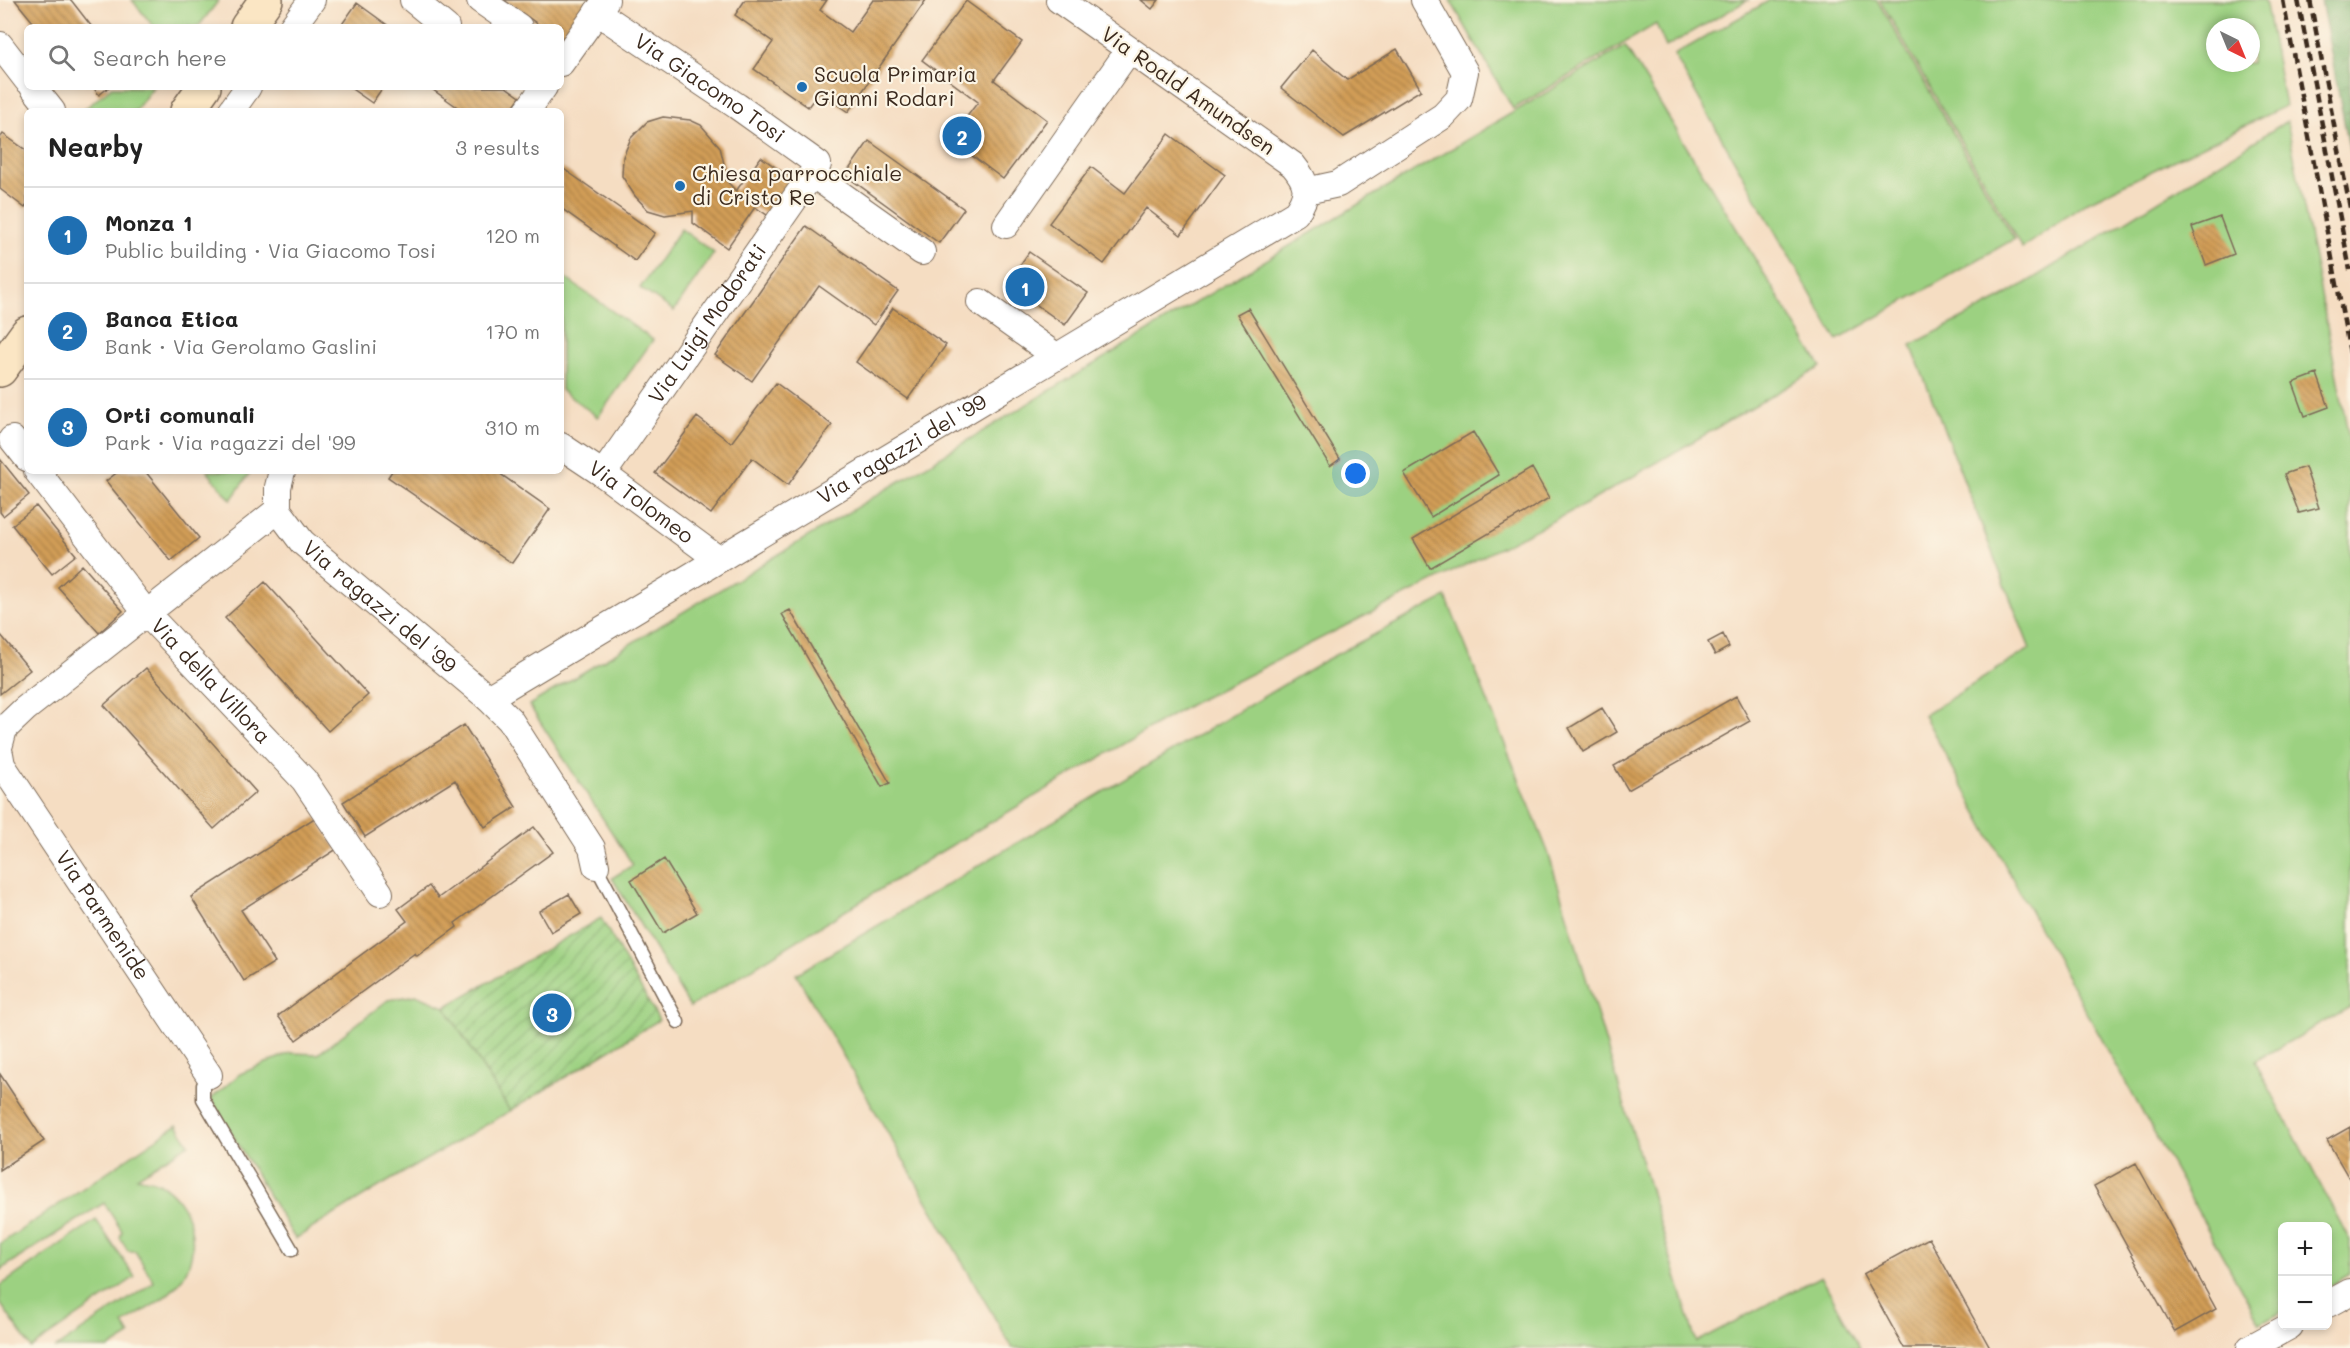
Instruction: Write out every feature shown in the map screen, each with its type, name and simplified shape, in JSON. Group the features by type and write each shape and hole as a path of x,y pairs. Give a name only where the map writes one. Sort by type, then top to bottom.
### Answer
{"main road":[{"path":"249,24 266,0"},
{"path":"189,108 202,90"},
{"path":"0,370 24,337"}],"street":[{"path":"294,24 312,0"},
{"path":"412,0 442,24"},
{"path":"480,0 515,24"},
{"name":"Via Roald Amundsen","path":"1059,0 1293,165 1303,176 1306,191"},
{"path":"1306,191 1338,183 1443,116 1459,99 1465,72 1424,0"},
{"path":"564,57 602,6"},
{"name":"Via Giacomo Tosi","path":"602,6 818,164 812,174"},
{"path":"0,45 24,76"},
{"path":"1006,225 1129,50"},
{"path":"35,90 50,108"},
{"path":"233,108 247,90"},
{"path":"812,174 922,252"},
{"name":"Via Luigi Modorati","path":"603,474 812,174"},
{"name":"Via ragazzi del '99","path":"488,698 1296,213 1304,203 1306,191"},
{"path":"980,302 1056,356"},
{"name":"Via Tolomeo","path":"564,448 718,559"},
{"name":"Via della Villora","path":"39,474 147,614 304,780 381,893"},
{"path":"0,744 4,729 25,709 278,510 278,487 281,474"},
{"name":"Via ragazzi del '99","path":"278,510 302,542 488,698 510,720 592,848 596,866"},
{"name":"Via Parmenide","path":"0,754 2,765 209,1075"},
{"path":"2332,1302 2350,1292"},
{"path":"2250,1348 2283,1330"}],"lane":[{"path":"596,866 678,1022"},
{"path":"209,1075 203,1085 202,1099 292,1250"}],"green space":[{"path":"132,0 219,0 200,24 152,24"},
{"path":"1450,0 1748,0 1666,47 1656,24 1513,109"},
{"path":"1770,0 1877,0 2014,239 1837,340 1674,55"},
{"path":"1880,0 2265,0 2285,106 2086,203 2022,248"},
{"path":"2321,0 2350,0 2350,153"},
{"path":"1625,46 1821,367 1586,504 1191,704 937,854 690,1007 612,878 633,865 529,705 1387,187"},
{"path":"108,90 151,90 137,108 86,108"},
{"path":"2287,121 2350,443 2350,1007 2255,1061 2350,1241 2350,1274 2332,1285 2332,1222 2278,1222 2278,1313 2260,1323 2023,898 1924,715 2030,649 1911,345 2000,299"},
{"path":"681,229 714,253 674,311 640,288"},
{"path":"564,277 653,340 598,417 564,392"},
{"path":"209,474 249,474 231,500"},
{"path":"1446,597 1548,852 1696,1342 1821,1276 1860,1348 1012,1348 796,974 1322,662"},
{"path":"601,918 659,1020 510,1111 445,1007"},
{"path":"416,995 445,1007 510,1111 382,1185 295,1239 211,1099 240,1074 290,1053 318,1054 388,1000"},
{"path":"177,1125 189,1144 137,1177 157,1182 170,1191 186,1214 191,1227 191,1254 188,1267 181,1280 162,1299 123,1324 130,1335 109,1348 56,1348 154,1282 135,1251 128,1251 120,1238 122,1231 104,1203 0,1270 0,1244"},
{"path":"96,1220 135,1277 31,1348 0,1303 0,1286"}],"building":[{"path":"15,0 71,0 90,24 35,24"},
{"path":"504,0 591,0 564,38 564,24 538,24"},
{"name":"Scuola Primaria Gianni Rodari","path":"745,0 827,0 820,10 850,32 873,0 926,0 848,112 819,92 808,107 754,69 773,42 735,15"},
{"path":"1141,0 1159,0 1152,9"},
{"path":"966,1 1022,42 994,80 1047,120 1003,179 950,139 978,102 922,60"},
{"path":"357,3 386,24 342,24"},
{"path":"1397,49 1421,90 1344,137 1281,88 1312,50 1347,80"},
{"path":"95,90 105,90 99,95"},
{"path":"353,90 381,90 372,103"},
{"path":"433,90 510,90 520,97 512,108 459,108"},
{"name":"Chiesa parrocchiale di Cristo Re","path":"663,117 690,120 701,125 720,147 725,168 724,178 736,191 761,157 795,181 770,217 755,207 727,248 693,223 693,211 665,215 648,210 635,196 622,176 623,157 631,138 647,122"},
{"path":"3,134 24,149 24,207 0,189 0,138"},
{"path":"1169,134 1225,175 1181,235 1146,208 1104,264 1049,223 1091,167 1125,193"},
{"path":"869,141 964,209 939,243 845,175"},
{"path":"564,169 655,233 635,261 564,210"},
{"path":"2220,217 2234,254 2206,265 2192,227"},
{"path":"806,226 898,291 874,325 819,286 752,381 715,355"},
{"path":"1029,252 1088,293 1065,325 1007,284"},
{"path":"893,308 946,345 908,399 856,362"},
{"path":"1248,308 1340,459 1330,466 1237,314"},
{"path":"2317,374 2329,407 2305,416 2293,383"},
{"path":"776,383 832,425 788,485 752,458 711,514 655,473 697,417 731,443"},
{"path":"1473,432 1499,475 1431,517 1404,473"},
{"path":"0,459 29,495 3,516 0,512"},
{"path":"2305,467 2319,508 2299,513 2284,474"},
{"path":"1532,468 1549,498 1430,568 1413,539"},
{"path":"115,474 147,474 199,538 171,561 106,481"},
{"path":"390,474 500,474 550,509 512,563 388,477"},
{"path":"36,506 76,555 52,574 12,525"},
{"path":"82,565 123,611 99,633 58,587"},
{"path":"265,582 368,695 328,731 225,618"},
{"path":"790,610 890,783 882,787 782,614"},
{"path":"0,634 30,670 0,694"},
{"path":"1723,634 1729,647 1715,655 1708,642"},
{"path":"146,668 256,792 214,829 104,705"},
{"path":"1736,696 1750,721 1628,790 1614,766"},
{"path":"1602,708 1617,732 1583,752 1569,728"},
{"path":"464,725 516,807 485,827 455,780 365,837 343,802"},
{"path":"316,817 337,849 241,910 275,962 244,981 191,897"},
{"path":"534,827 553,852 455,923 457,927 417,956 415,953 296,1040 278,1016 407,921 398,909 429,886 438,898"},
{"path":"664,859 697,913 663,933 631,880"},
{"path":"569,894 581,914 551,932 539,911"},
{"path":"0,1074 44,1141 0,1170"},
{"path":"2350,1127 2350,1180 2327,1140"},
{"path":"2136,1163 2216,1309 2175,1332 2094,1186"},
{"path":"1929,1238 1990,1348 1904,1348 1863,1274"}],"railway":[{"path":"2283,0 2350,353"},
{"path":"2298,0 2350,270"},
{"path":"2310,0 2350,208"}],"place":[{"name":"Scuola Primaria Gianni Rodari","path":"802,87"},
{"name":"Banca Etica","path":"962,136"},
{"name":"Chiesa parrocchiale di Cristo Re","path":"680,186"},
{"name":"Monza 1","path":"1025,287"},
{"name":"Orti comunali","path":"552,1013"}]}
